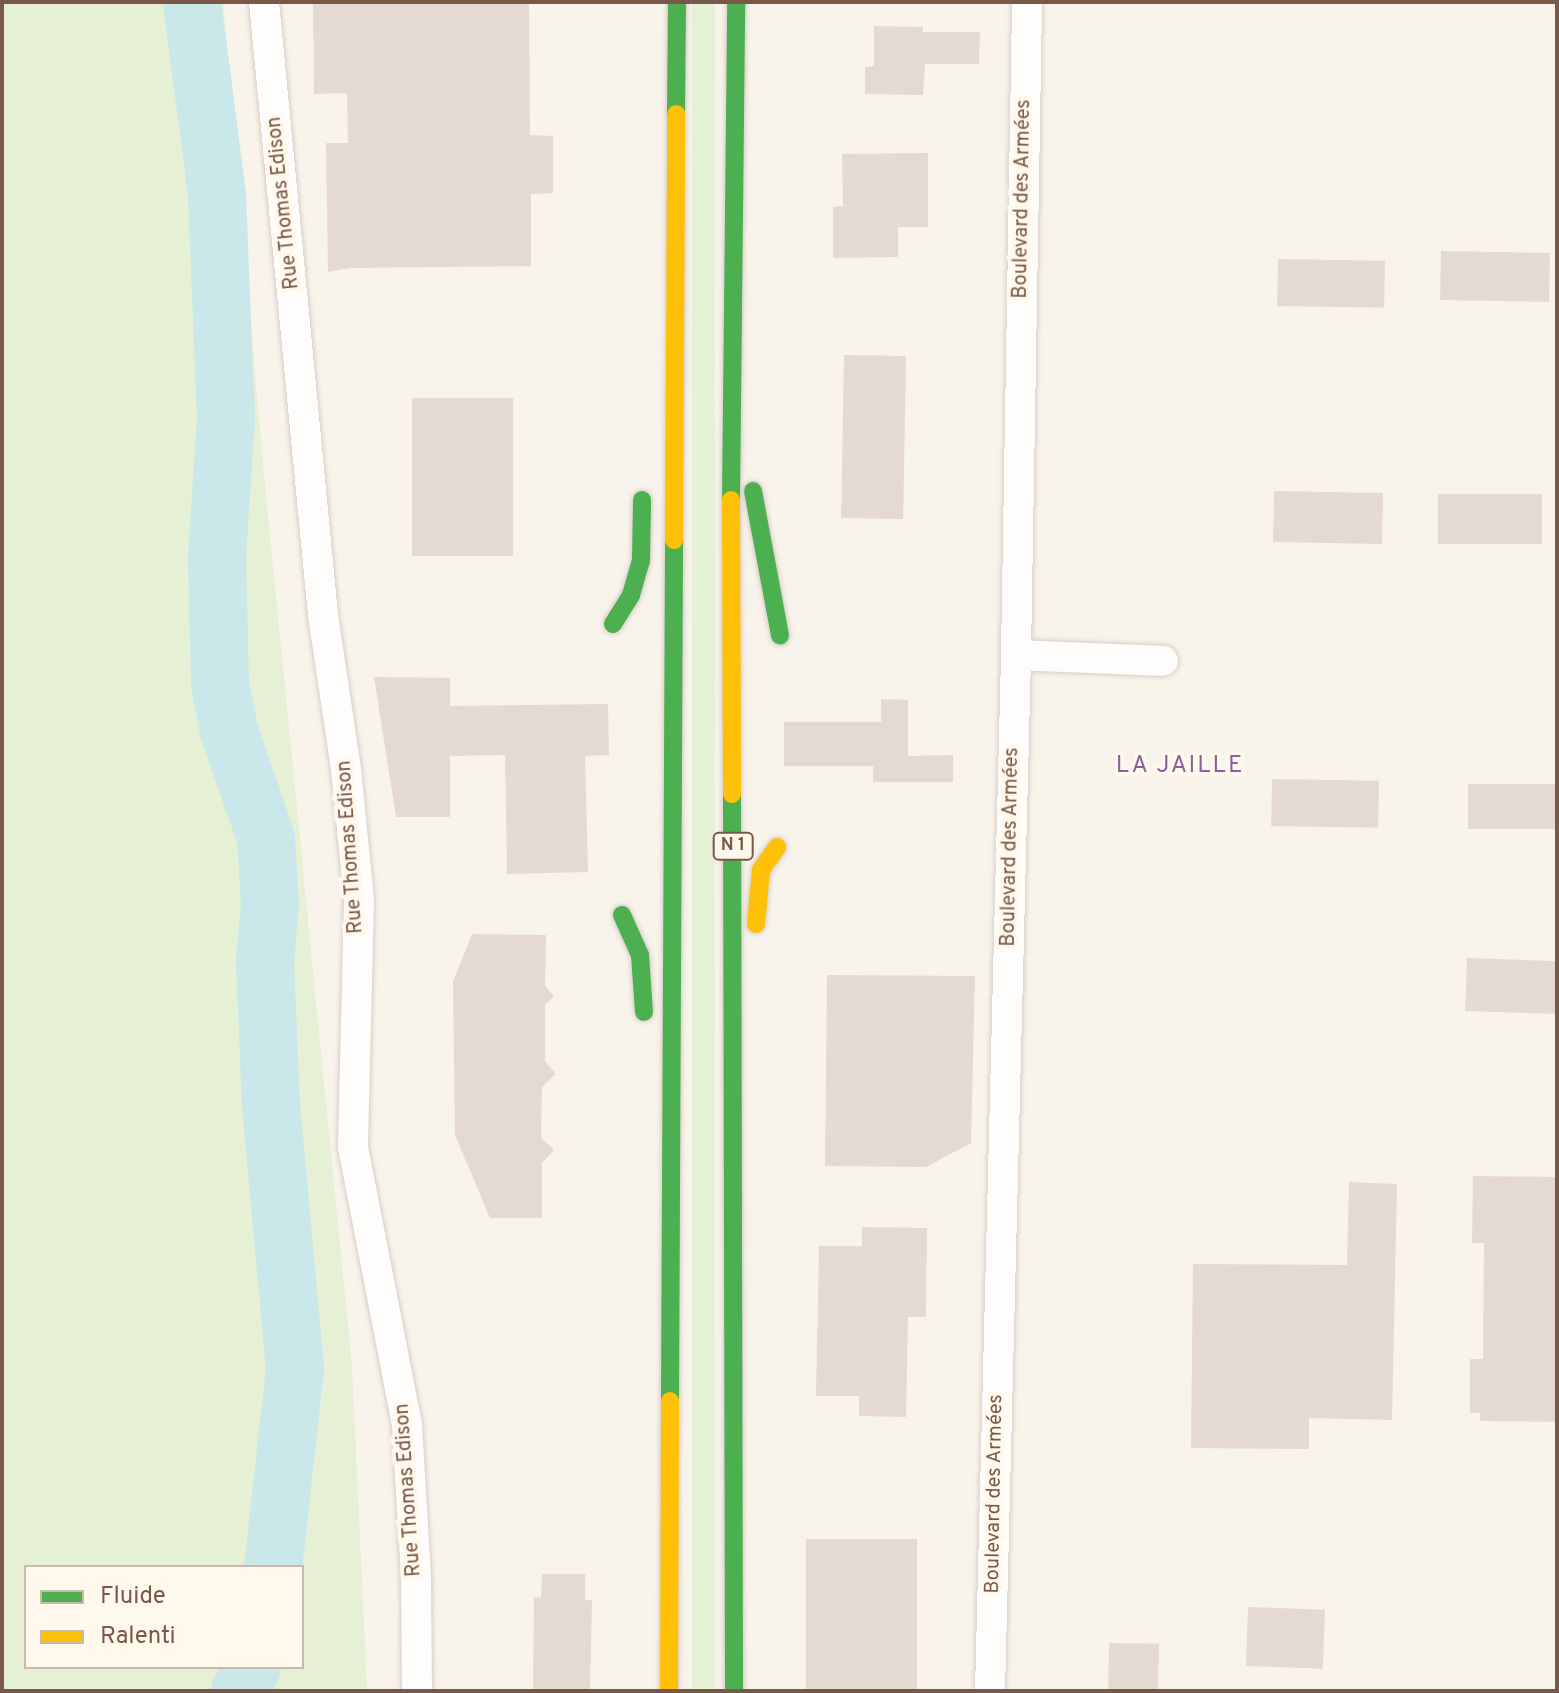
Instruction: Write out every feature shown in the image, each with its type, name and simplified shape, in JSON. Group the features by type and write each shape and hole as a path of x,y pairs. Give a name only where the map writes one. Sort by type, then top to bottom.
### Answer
{"highway":[{"path":"669,1691 677,2"},
{"name":"N 1","path":"734,1691 731,350 736,2"},
{"path":"657,237 675,128"},
{"path":"731,350 760,537 780,635"},
{"path":"613,624 631,595 641,560 643,483"},
{"path":"754,943 757,884 761,870 777,847"},
{"path":"622,915 640,955 645,1030"},
{"path":"733,1306 752,990"},
{"path":"652,1117 670,1316"},
{"path":"651,1691 669,1443"}],"street":[{"name":"Rue Thomas Edison","path":"264,2 323,615 346,769 359,900 353,1147 407,1425 416,1578 417,1691"},
{"name":"Boulevard des Armées","path":"990,1691 1016,655 1027,2"},
{"path":"1016,655 1163,661"}],"green space":[{"path":"2,2 223,2 263,465 352,1366 367,1691 2,1691"},
{"path":"692,2 715,2 715,1691 692,1691"}],"building":[{"path":"313,2 529,2 530,135 553,136 553,193 531,194 531,266 349,268 328,272 326,143 348,143 347,93 314,94"},
{"path":"874,26 923,27 923,32 980,32 979,64 925,64 923,95 865,94 865,67 874,66"},
{"path":"928,153 928,227 898,227 898,257 833,258 833,207 843,206 842,154"},
{"path":"1441,251 1550,253 1549,302 1440,300"},
{"path":"1278,259 1385,261 1384,308 1277,306"},
{"path":"844,355 906,356 903,519 841,518"},
{"path":"412,398 513,398 513,556 412,556"},
{"path":"1274,491 1383,493 1382,544 1273,542"},
{"path":"1438,494 1542,494 1542,544 1438,544"},
{"path":"374,677 450,678 450,706 608,704 609,755 585,756 588,872 507,874 505,755 450,756 450,817 396,817"},
{"path":"881,699 908,700 908,756 953,755 953,782 873,782 873,766 784,766 784,722 881,722"},
{"path":"1272,779 1379,781 1378,828 1271,826"},
{"path":"1468,784 1557,784 1557,829 1468,829"},
{"path":"472,934 546,935 545,986 554,996 545,1005 545,1061 556,1074 542,1087 541,1138 554,1150 542,1163 542,1218 490,1218 455,1135 453,982"},
{"path":"1467,958 1557,961 1555,1014 1465,1011"},
{"path":"827,975 975,976 971,1143 926,1167 825,1166"},
{"path":"1473,1176 1557,1177 1557,1422 1480,1421 1480,1413 1470,1413 1470,1359 1483,1359 1484,1243 1472,1243"},
{"path":"1349,1182 1397,1184 1392,1420 1309,1418 1309,1449 1191,1448 1193,1264 1347,1265"},
{"path":"862,1227 927,1228 926,1317 908,1317 906,1417 859,1416 859,1396 816,1396 819,1246 862,1246"},
{"path":"806,1539 917,1539 917,1691 806,1691"},
{"path":"542,1574 585,1574 585,1600 592,1600 590,1691 533,1691 534,1597 541,1598"},
{"path":"1248,1607 1325,1610 1323,1669 1246,1666"},
{"path":"1109,1643 1159,1644 1158,1691 1108,1691"}],"waterway":[{"path":"192,2 217,195 226,418 217,558 220,685 229,731 266,838 270,904 265,962 271,1105 295,1369 273,1565"},
{"path":"240,1691 251,1669"}],"traffic: fast":[{"path":"676,114 677,2"},
{"path":"731,500 736,2"},
{"path":"753,491 780,635"},
{"path":"613,624 631,595 641,560 642,500"},
{"path":"670,1401 674,540"},
{"path":"732,794 734,1691"},
{"path":"622,915 640,955 644,1012"}],"traffic: slow":[{"path":"674,540 676,114"},
{"path":"731,500 732,794"},
{"path":"756,924 761,870 777,847"},
{"path":"669,1691 670,1401"}],"district":[{"name":"LA JAILLE","path":"1180,767"}]}
